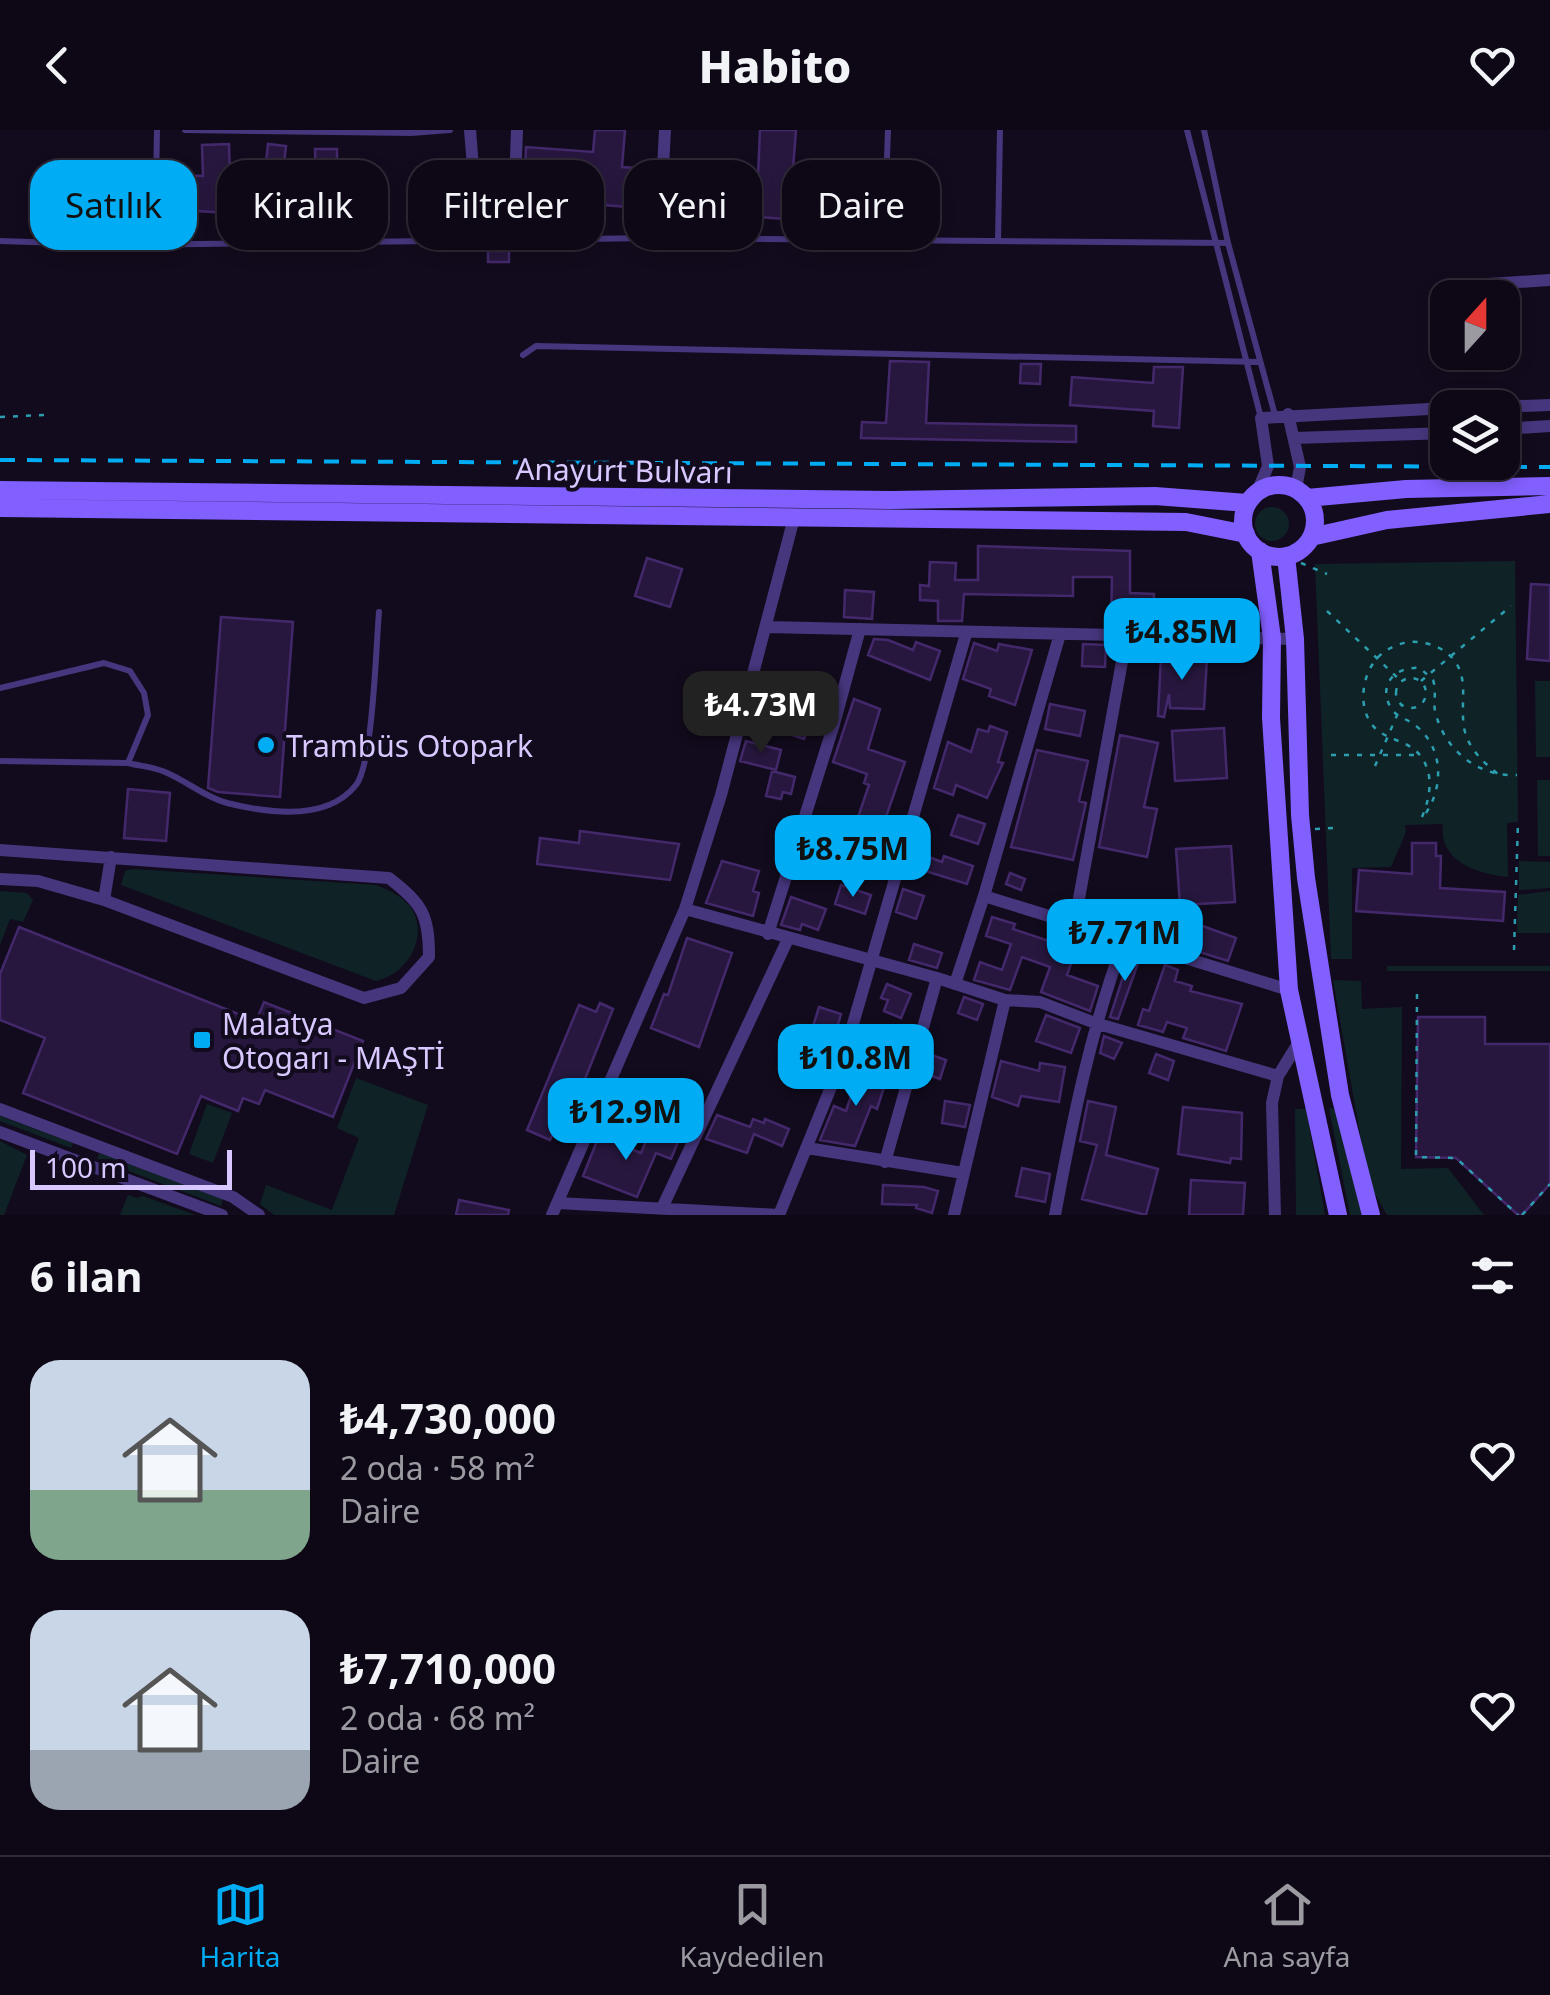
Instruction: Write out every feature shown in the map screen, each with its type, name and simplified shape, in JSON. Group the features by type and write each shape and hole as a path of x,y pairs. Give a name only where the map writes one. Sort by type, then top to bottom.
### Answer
{"main road":[{"path":"1338,1215 1290,990 1272,718 1272,638 1260,551 1246,534 1242,520 1252,497 1274,485 1301,494 1550,486"},
{"name":"Anayurt Bulvarı","path":"0,490 891,500 1252,497"},
{"path":"1260,551 1286,556 1296,552 1310,537 1314,518 1301,494"},
{"path":"1310,537 1387,520 1550,504"},
{"name":"Anayurt Bulvarı","path":"0,508 1186,522 1246,534"},
{"path":"1286,556 1295,639 1300,815 1306,878 1340,1095 1371,1210"}],"street":[{"path":"470,130 472,160"},
{"path":"516,160 517,130"},
{"path":"663,160 665,130"},
{"path":"1520,282 1550,280"},
{"path":"1520,406 1550,405"},
{"path":"1275,416 1430,409"},
{"path":"1275,416 1294,438 1301,494"},
{"path":"1252,497 1268,466 1275,416"},
{"path":"1520,428 1550,426"},
{"path":"1294,438 1430,434"},
{"path":"794,518 767,627 685,909 556,1209 663,1206 779,1215 844,1055 966,634"},
{"path":"767,627 1295,639"},
{"path":"768,934 860,629"},
{"path":"955,984 1060,634"},
{"path":"1080,926 1078,904 1127,634"},
{"path":"0,850 389,878 419,901 429,928 429,957 400,988 364,998 104,900 38,882 0,879"},
{"path":"104,900 111,857"},
{"path":"984,896 1290,990"},
{"path":"685,909 1005,1000 1040,1002 1095,1023 1278,1076"},
{"path":"663,1206 788,939"},
{"path":"1055,1215 1080,1078 1124,940"},
{"path":"885,1162 937,978"},
{"path":"954,1215 1005,1000"},
{"path":"1275,1215 1272,1103 1278,1076 1299,1042"},
{"path":"0,1110 233,1197 259,1215"},
{"path":"0,1132 224,1215 233,1197"},
{"path":"807,1148 962,1173"}],"lane":[{"path":"156,160 157,130"},
{"path":"185,130 450,130"},
{"path":"887,160 888,130"},
{"path":"998,240 1000,130"},
{"path":"1187,130 1245,362 1275,416"},
{"path":"1204,130 1228,243 1275,416"},
{"path":"604,240 782,240"},
{"path":"940,240 1228,243"},
{"path":"197,243 408,241"},
{"path":"0,242 30,242"},
{"path":"523,355 536,346 1260,362"},
{"path":"0,761 128,764 164,771 203,794 248,807 298,812 339,801 359,782 370,725 379,612"},
{"path":"0,688 104,662 130,671 144,693 148,715 128,764"}],"path":[{"path":"0,417 44,415"},
{"path":"1286,556 1327,574"},
{"path":"1421,681 1511,606"},
{"path":"1326,611 1400,681"},
{"path":"1422,817 1430,790 1428,769 1409,745 1373,725 1364,702 1366,678 1377,658 1390,647 1412,642 1428,644 1450,656 1464,682 1463,713 1468,740 1498,774"},
{"path":"1415,825 1437,789 1434,748 1425,734 1390,706 1386,693 1394,675 1412,667 1420,668 1435,686 1436,714 1455,749 1478,768 1517,775"},
{"path":"1408,677 1421,681 1427,690 1422,704 1416,708 1396,698 1400,681 1408,677"},
{"path":"1375,766 1402,704"},
{"path":"1332,756 1419,755"},
{"path":"1514,950 1518,822"},
{"path":"1417,994 1416,1157 1456,1158 1520,1215 1550,1184"}],"green space":[{"path":"1272,507 1284,512 1289,524 1284,536 1272,541 1260,536 1255,524 1260,512"},
{"path":"1515,561 1518,822 1507,823 1508,877 1472,869 1453,856 1443,837 1443,824 1405,825 1406,832 1391,867 1352,868 1352,959 1331,959 1315,564"},
{"path":"1535,681 1550,681 1550,757 1536,757"},
{"path":"1537,780 1550,780 1550,856 1538,856"},
{"path":"1519,861 1550,862 1550,888 1519,890"},
{"path":"125,871 376,885 407,903 414,913 418,935 404,964 376,981 121,885"},
{"path":"0,891 27,893 33,900 23,922 10,919 0,945"},
{"path":"1550,891 1550,933 1517,933 1518,895"},
{"path":"1387,966 1550,966 1550,971 1387,971"},
{"path":"1333,980 1361,981 1362,1009 1402,1007 1401,1169 1448,1168 1484,1215 1387,1215 1371,1187 1366,1168"},
{"path":"356,1078 428,1105 394,1215 274,1215 260,1204 266,1185 332,1210 359,1138 337,1128"},
{"path":"207,1104 232,1113 213,1163 189,1154"},
{"path":"1329,1108 1336,1109 1367,1215 1350,1215"},
{"path":"1295,1109 1306,1109 1325,1215 1296,1215"},
{"path":"0,1116 73,1143 71,1148 0,1121"},
{"path":"0,1141 27,1155 4,1215 0,1215"},
{"path":"99,1153 223,1199 221,1206 97,1159"},
{"path":"128,1195 143,1196 195,1215 120,1215"}],"building":[{"path":"595,130 625,130 624,207 604,205 604,160 526,160 526,147 593,152"},
{"path":"760,130 796,130 794,160 782,160 782,219 762,217"},
{"path":"229,144 229,160 217,160 217,212 197,211 197,176 203,176 202,145"},
{"path":"268,144 286,146 284,160 266,160"},
{"path":"315,149 337,149 337,160 315,160"},
{"path":"488,251 509,251 509,262 488,262"},
{"path":"890,361 929,362 926,423 1076,426 1076,442 861,438 862,422 886,423"},
{"path":"1021,364 1041,364 1040,384 1020,383"},
{"path":"1154,367 1183,367 1179,428 1153,426 1154,411 1070,405 1072,377 1153,383"},
{"path":"978,546 1130,551 1130,593 1154,594 1153,621 1111,620 1112,577 1073,577 1073,596 964,594 962,621 938,621 938,601 920,600 920,585 929,586 930,562 956,563 955,580 978,580"},
{"path":"647,558 682,569 670,607 635,596"},
{"path":"1531,584 1550,585 1550,661 1527,659"},
{"path":"845,590 874,592 872,619 844,617"},
{"path":"221,617 293,622 280,797 208,788"},
{"path":"874,639 913,650 916,642 940,651 930,680 868,655"},
{"path":"974,643 997,651 999,644 1032,650 1015,705 989,696 991,689 963,679"},
{"path":"1083,644 1106,645 1105,667 1082,666"},
{"path":"1161,656 1207,658 1204,709 1170,708 1169,694 1164,717 1158,716"},
{"path":"767,686 786,691 782,708 762,703"},
{"path":"854,699 880,709 868,749 905,762 879,837 884,839 878,856 853,848 862,822 857,820 869,785 864,783 867,774 833,762"},
{"path":"1050,704 1085,711 1080,736 1045,729"},
{"path":"791,706 813,714 804,739 783,732"},
{"path":"990,726 1007,732 998,762 1003,763 987,798 956,785 953,795 934,788 948,742 971,752 978,729 988,732"},
{"path":"1224,728 1227,778 1175,781 1172,731"},
{"path":"1120,735 1158,743 1144,807 1157,809 1147,857 1099,847"},
{"path":"746,741 781,750 776,770 740,761"},
{"path":"1037,750 1088,761 1079,801 1086,803 1073,860 1011,847"},
{"path":"772,771 795,777 791,794 783,792 781,799 766,796"},
{"path":"128,789 170,793 166,841 124,838"},
{"path":"958,815 985,824 978,844 951,835"},
{"path":"580,831 679,844 670,880 537,864 540,838 579,843"},
{"path":"1412,843 1436,843 1436,856 1441,856 1440,888 1505,892 1503,921 1356,911 1359,870 1412,874"},
{"path":"1231,846 1235,902 1180,905 1176,849"},
{"path":"913,851 942,862 944,856 973,866 967,884 909,866"},
{"path":"722,861 759,871 753,891 759,893 753,916 706,903"},
{"path":"1010,873 1025,879 1021,890 1006,884"},
{"path":"841,885 871,895 865,914 835,904"},
{"path":"903,889 924,896 916,919 896,912"},
{"path":"791,897 826,909 818,930 802,924 800,930 781,925"},
{"path":"1140,914 1161,922 1156,938 1134,932"},
{"path":"992,917 1015,924 1013,929 1076,950 1067,975 1098,986 1090,1011 1041,992 1050,967 1022,957 1010,990 974,980 980,962 1002,970 1011,944 986,936"},
{"path":"1186,920 1236,938 1228,961 1177,945"},
{"name":"Malatya Otogarı - MAŞTİ","path":"19,927 256,1021 264,1002 363,1041 333,1117 265,1090 259,1104 243,1098 238,1111 201,1096 177,1154 23,1093 45,1038 0,1020 0,974"},
{"path":"687,938 732,953 699,1047 651,1028 664,994 668,995"},
{"path":"914,944 942,953 937,968 909,960"},
{"path":"1131,952 1141,955 1118,1019 1110,1017"},
{"path":"1165,965 1178,970 1175,981 1192,986 1190,991 1242,1004 1226,1051 1183,1038 1187,1028 1167,1022 1163,1032 1138,1025 1143,1009 1149,1011"},
{"path":"887,984 911,994 901,1018 884,1011 888,1000 881,998"},
{"path":"964,997 983,1004 977,1020 958,1013"},
{"path":"600,1003 613,1009 575,1104 567,1100 550,1140 527,1130 579,1005 596,1012"},
{"path":"819,1007 841,1014 829,1056 806,1049"},
{"path":"1046,1015 1080,1028 1071,1053 1036,1041"},
{"path":"1418,1017 1485,1017 1485,1044 1550,1044 1550,1184 1522,1215 1456,1158 1416,1157"},
{"path":"1104,1036 1122,1043 1114,1059 1100,1053"},
{"path":"926,1053 946,1060 940,1079 921,1072"},
{"path":"1156,1054 1174,1061 1168,1080 1149,1073"},
{"path":"1001,1061 1039,1071 1040,1063 1065,1067 1059,1102 1021,1096 1018,1106 992,1097"},
{"path":"861,1066 888,1075 877,1109 871,1106 855,1146 820,1140 834,1106 846,1111"},
{"path":"620,1087 646,1098 638,1116 613,1105"},
{"path":"945,1101 970,1105 965,1127 942,1123"},
{"path":"1088,1101 1116,1107 1106,1155 1158,1169 1146,1215 1082,1199 1097,1145 1080,1141"},
{"path":"1183,1107 1242,1113 1241,1159 1231,1158 1230,1163 1178,1154"},
{"path":"717,1115 750,1127 753,1119 764,1123 765,1119 789,1129 782,1146 754,1134 747,1153 706,1139"},
{"path":"650,1131 678,1142 671,1159 656,1153 637,1197 583,1176 599,1136 641,1153"},
{"path":"1022,1168 1050,1174 1045,1202 1016,1196"},
{"path":"1191,1180 1245,1183 1243,1215 1189,1215"},
{"path":"883,1185 938,1191 932,1213 916,1208 917,1205 882,1204"},
{"path":"459,1200 509,1210 508,1215 456,1215"}],"railway":[{"path":"0,460 1550,467"}],"place":[{"name":"Trambüs Otopark","path":"266,745"},
{"name":"Malatya Otogarı - MAŞTİ","path":"202,1040"}]}
